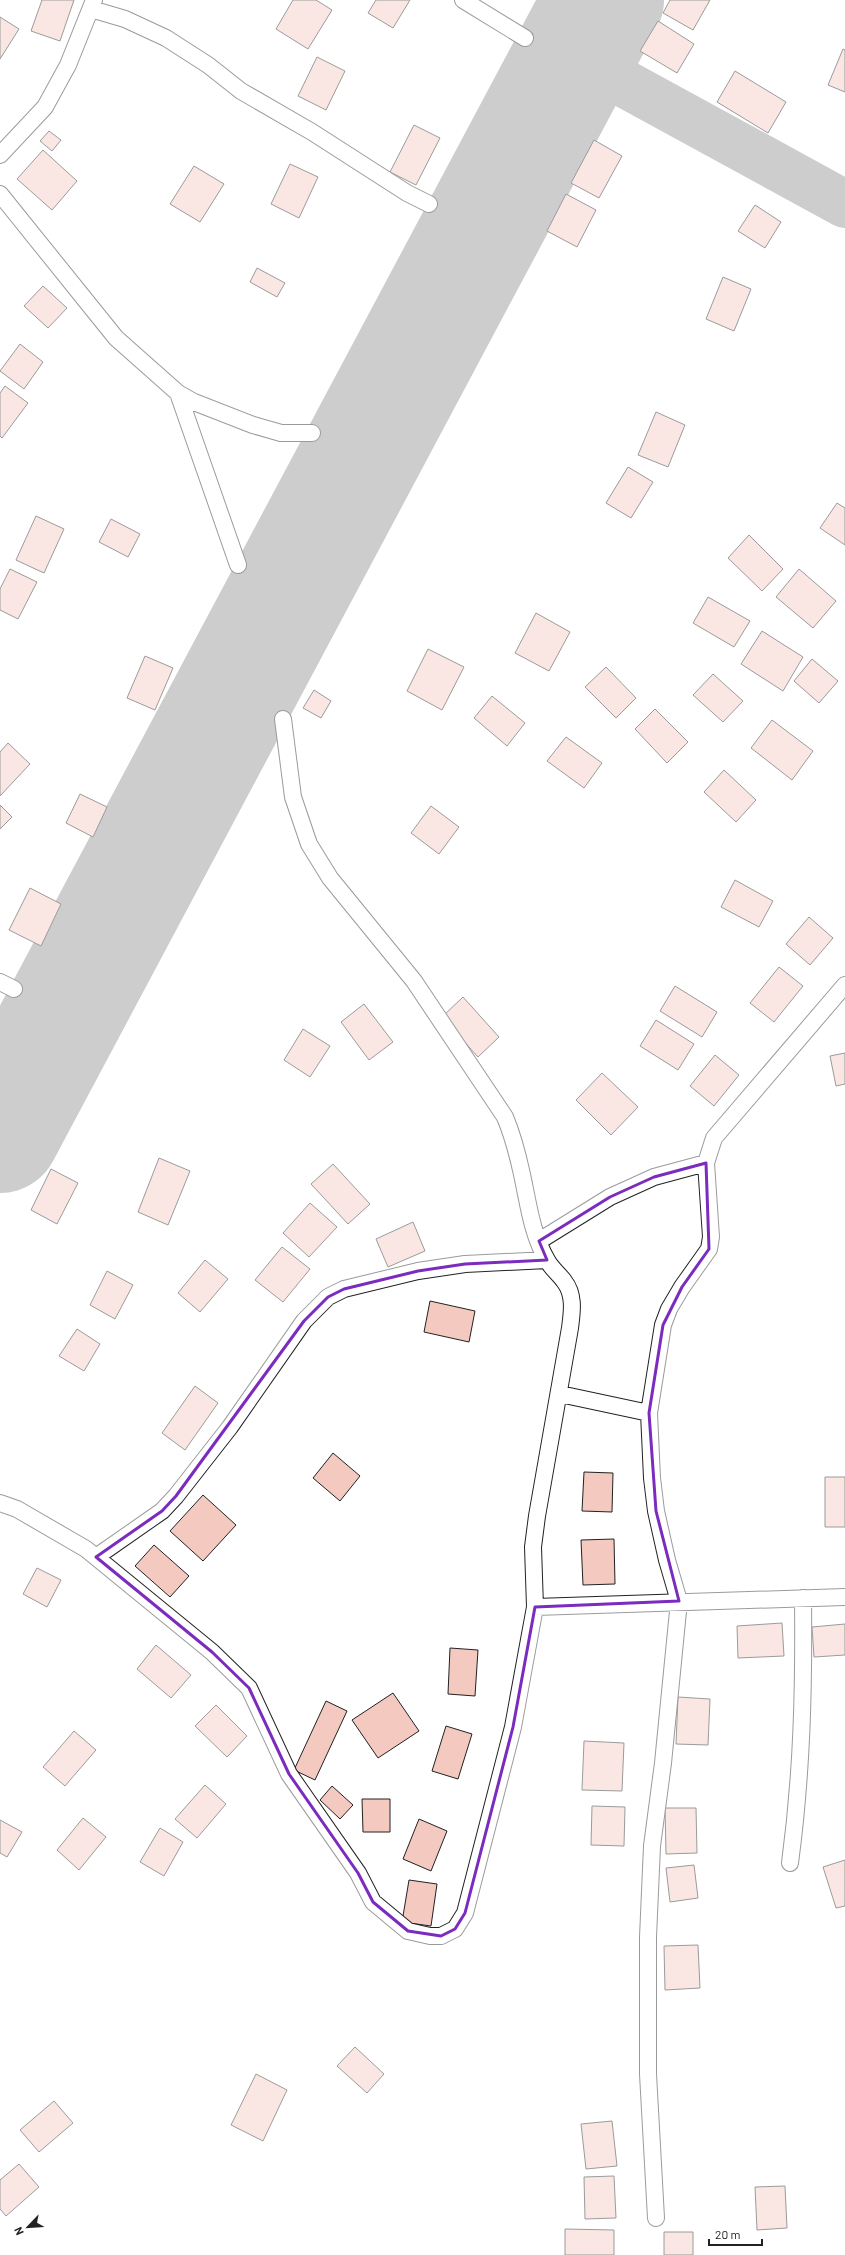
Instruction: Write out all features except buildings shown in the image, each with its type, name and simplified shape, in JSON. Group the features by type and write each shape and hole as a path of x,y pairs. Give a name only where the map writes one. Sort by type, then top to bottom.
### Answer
{"street":[{"path":"463,0 525,38"},
{"path":"0,155 45,107 68,65 92,4 166,38 208,65 240,91 312,132 407,193 429,204"},
{"path":"0,194 116,338 178,393 194,402 260,427 281,433 312,433"},
{"path":"178,393 238,565"},
{"path":"0,1503 17,1509 43,1523 96,1557 212,1652 249,1688 289,1774 358,1873 373,1902 408,1931 430,1936 441,1936 455,1929 465,1914 513,1727 535,1607 533,1547 560,1394 573,1307 569,1287 547,1260 539,1241 528,1209 513,1137 505,1117 414,981 330,878 309,844 293,797 283,719"},
{"path":"656,2218 648,2074 648,1937 652,1846 663,1763 679,1601 667,1560 656,1511 652,1478 649,1413 665,1320 682,1287 709,1249 711,1238 706,1163 714,1138 843,991"},
{"path":"539,1241 610,1197 648,1179 677,1169 706,1163"},
{"path":"96,1557 162,1511 176,1496 230,1427 304,1321 328,1297 344,1289 418,1271 465,1264 547,1260"},
{"path":"560,1394 649,1413"},
{"path":"535,1607 679,1601 845,1597"},
{"path":"790,1863 798,1805 804,1689 803,1598"}],"highlighted area":[{"path":"706,1163 709,1249 682,1287 663,1325 649,1413 656,1511 679,1601 535,1607 513,1727 465,1913 455,1929 441,1936 408,1931 373,1902 358,1873 289,1774 249,1688 212,1652 96,1557 162,1511 176,1496 304,1321 328,1297 344,1289 418,1271 465,1264 547,1260 539,1241 610,1197 654,1177"}],"taxiway":[{"path":"574,56 845,204"}],"runway":[{"path":"0,1133 604,0"}]}
